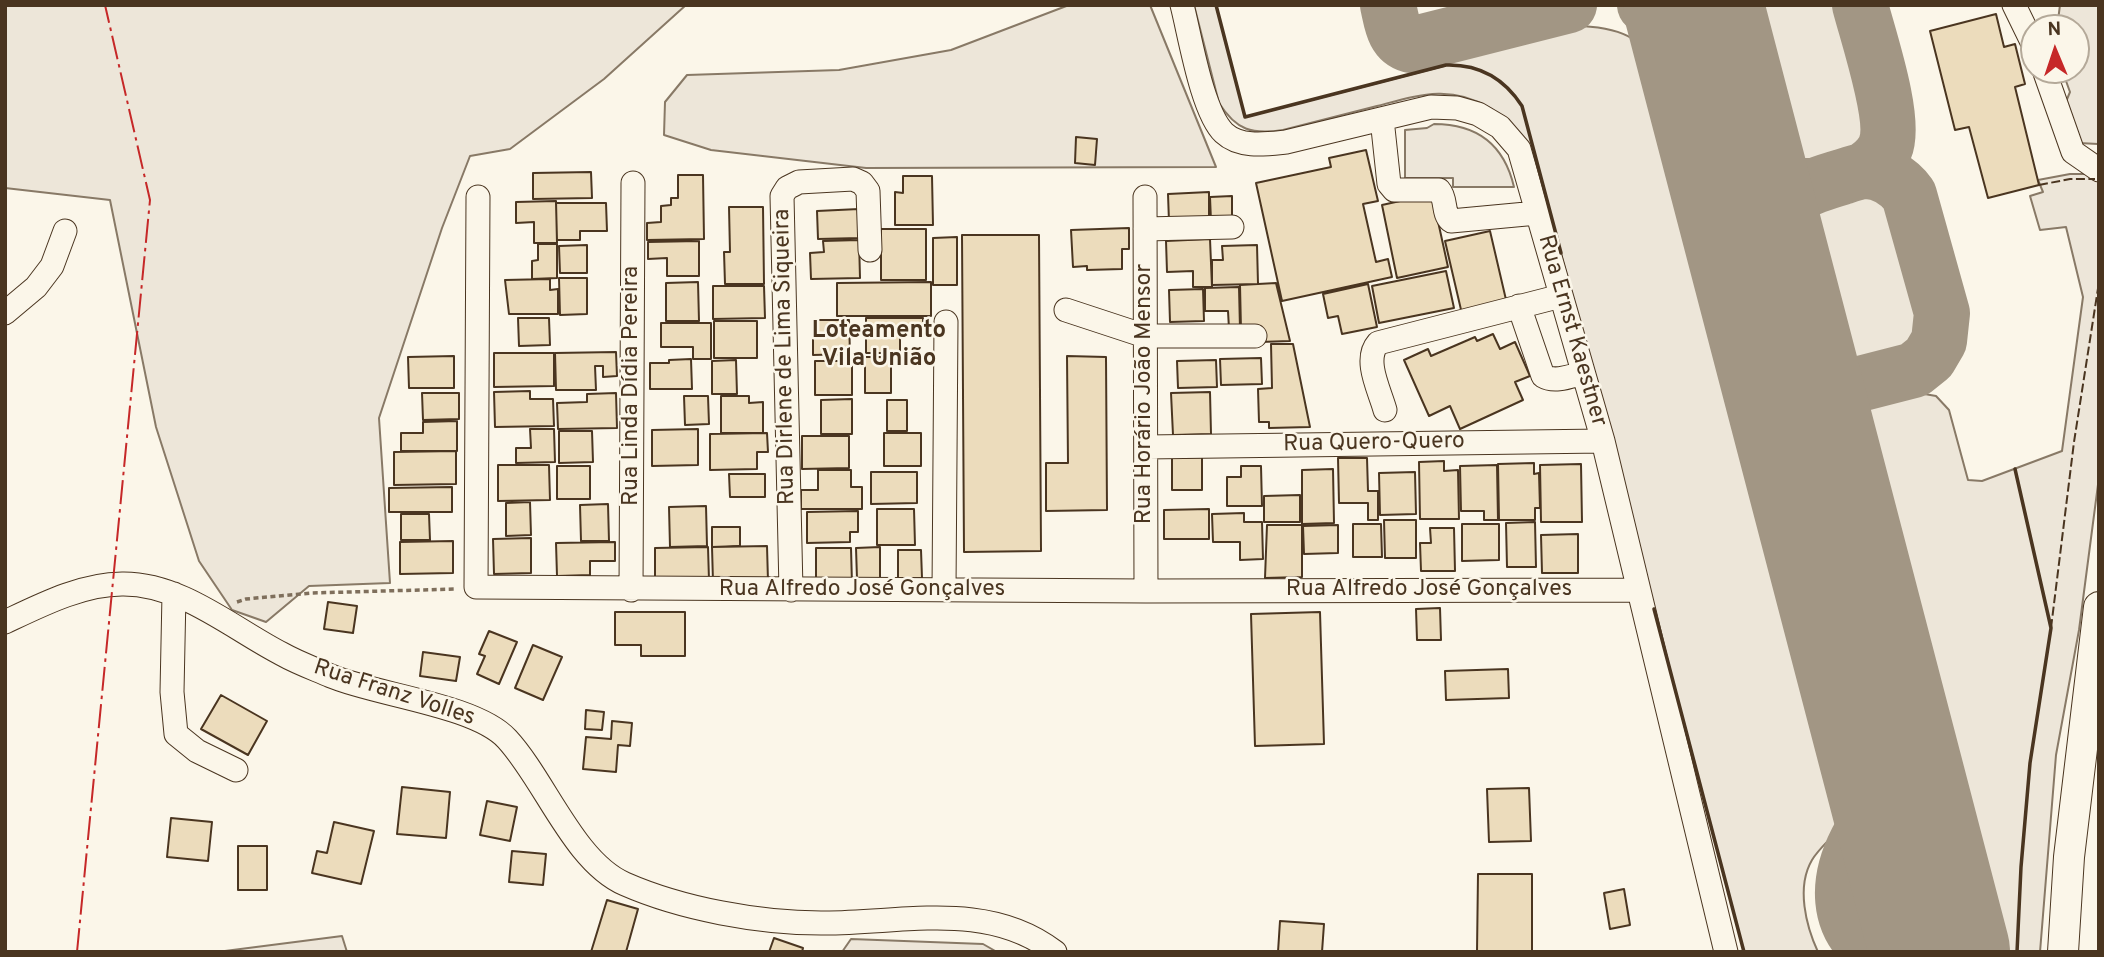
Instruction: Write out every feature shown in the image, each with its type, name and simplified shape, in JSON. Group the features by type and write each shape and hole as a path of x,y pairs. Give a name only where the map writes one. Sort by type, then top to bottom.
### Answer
{"main road":[{"path":"2063,952 2069,857 2099,607"}],"street":[{"name":"Rua Ernst Kaestner","path":"1182,5 1206,99 1224,133 1243,142 1263,145 1286,142 1431,107 1457,108 1478,114 1500,127 1519,149 1603,441 1726,952"},
{"path":"2049,84 2073,152 2099,170"},
{"path":"1382,119 1389,184 1394,190 1439,190 1443,196 1446,215 1451,221 1537,213"},
{"path":"2073,152 2099,150"},
{"name":"Rua Dirlene de Lima Siqueira","path":"791,590 782,196 787,188 799,182 853,179 862,183 868,191 870,250"},
{"name":"Rua Linda Dídia Pereira","path":"631,590 633,183"},
{"path":"476,587 478,197"},
{"name":"Rua Horário João Mensor","path":"1145,197 1146,591"},
{"path":"1145,229 1233,227"},
{"path":"5,313 36,286 52,266 65,231"},
{"path":"1385,410 1371,363 1373,349 1378,343 1561,296"},
{"path":"1519,306 1543,376 1556,380 1583,373"},
{"path":"1066,310 1145,336 1255,336"},
{"path":"944,590 946,322"},
{"name":"Rua Quero-Quero","path":"1146,447 1603,441"},
{"name":"Rua Franz Volles","path":"5,622 36,607 97,586 123,583 174,594 284,655 334,678 444,708 486,724 506,737 580,844 600,868 624,884 712,910 763,920 821,923 942,916 981,919 1016,929 1055,952"},
{"name":"Rua Alfredo José Gonçalves","path":"476,587 631,590 1637,590"},
{"path":"174,594 172,692 176,734 197,751 236,770"}],"path":[{"path":"246,599 312,593 431,592 476,587"}],"shaded area":[{"path":"5,5 686,5 604,79 510,149 470,156 442,228 379,418 390,583 309,586 266,622 232,610 199,561 156,427 110,200 5,188"},
{"path":"1069,5 1150,5 1216,167 866,168 711,150 664,135 665,102 687,75 839,70 951,50"},
{"path":"1194,5 1216,5 1245,117 1444,66 1441,64 1582,26 1623,33 1640,45 1656,65 1664,78 1851,801 1847,818 1812,860 1804,882 1804,906 1818,952 1744,952 1539,170 1525,142 1508,121 1490,108 1461,96 1448,94 1407,98 1283,130 1262,132 1246,129 1232,119 1219,103"},
{"path":"1740,5 1843,5 1872,112 1866,143 1856,151 1809,166 1789,162 1782,156"},
{"path":"2060,5 2099,5 2098,144 2079,143 2065,104 2070,92 2067,84 2090,84 2090,14 2059,14"},
{"path":"1434,124 1463,128 1486,139 1503,159 1514,187 1453,187 1453,178 1405,178 1405,130 1427,128"},
{"path":"2070,174 2099,174 2099,477 2079,630 2056,755 2040,952 1986,952 1854,430 1860,412 1870,405 1919,393 1936,396 1949,410 1968,480 1982,481 2062,451 2083,297 2066,227 2040,230 2030,196 2043,192 2038,180"},
{"path":"1870,194 1888,204 1901,222 1917,281 1922,316 1921,330 1915,343 1906,348 1856,361 1845,359 1833,352 1800,233 1820,209 1838,200"},
{"path":"342,936 347,952 217,952"},
{"path":"851,939 983,944 997,952 842,952"}],"building":[{"path":"1996,14 2004,47 2015,44 2020,64 2020,84 2025,84 2015,87 2039,185 1988,198 1969,127 1955,130 1930,31"},
{"path":"1076,137 1097,139 1095,165 1075,163"},
{"path":"1366,150 1378,201 1363,204 1376,262 1388,259 1392,277 1282,301 1256,183 1331,167 1329,158"},
{"path":"591,172 592,198 533,199 533,173"},
{"path":"678,175 703,175 704,239 647,240 647,223 661,222 661,206 671,205 671,198 678,198"},
{"path":"903,176 932,176 933,225 895,225 895,192 903,193"},
{"path":"1209,192 1209,221 1169,222 1168,194"},
{"path":"1432,194 1448,267 1397,278 1382,205"},
{"path":"1232,196 1232,220 1211,221 1210,197"},
{"path":"556,201 557,243 534,243 534,222 516,223 516,202"},
{"path":"556,203 606,203 607,231 580,231 580,240 557,240"},
{"path":"729,207 763,207 764,284 725,284 724,252 730,252"},
{"path":"859,209 860,238 818,239 817,211"},
{"path":"1129,228 1129,249 1122,249 1122,269 1087,270 1087,266 1073,267 1071,230"},
{"path":"881,229 926,229 926,280 881,280"},
{"path":"1490,231 1507,304 1462,314 1445,241"},
{"path":"962,235 1039,235 1041,551 964,552"},
{"path":"957,237 957,285 933,285 933,238"},
{"path":"1210,239 1212,287 1193,287 1193,271 1167,272 1166,241"},
{"path":"859,240 860,278 811,279 810,253 824,252 823,241"},
{"path":"699,241 699,276 667,276 667,258 648,259 648,242"},
{"path":"538,244 557,244 557,278 532,279 532,261 538,260"},
{"path":"587,245 587,273 560,273 559,246"},
{"path":"1257,245 1258,284 1212,285 1212,260 1223,260 1222,246"},
{"path":"1446,271 1454,308 1379,323 1372,286"},
{"path":"559,278 587,278 587,314 560,315"},
{"path":"550,279 550,290 558,289 558,314 509,314 505,280"},
{"path":"698,282 699,321 666,321 666,283"},
{"path":"931,282 931,316 837,316 837,283"},
{"path":"1276,283 1290,341 1260,342 1241,330 1240,285"},
{"path":"1368,284 1377,327 1342,334 1338,316 1328,318 1323,294"},
{"path":"713,286 764,286 765,318 713,319"},
{"path":"1239,287 1240,329 1229,329 1228,311 1205,311 1205,288"},
{"path":"1203,289 1204,321 1170,322 1169,290"},
{"path":"518,318 549,318 550,345 519,346"},
{"path":"866,318 923,318 923,334 900,334 900,353 866,353"},
{"path":"813,320 849,320 850,354 813,355"},
{"path":"714,321 757,321 757,358 714,358"},
{"path":"661,323 711,323 711,359 693,359 693,347 661,347"},
{"path":"1493,334 1500,349 1515,342 1530,376 1515,382 1523,400 1460,429 1450,406 1429,416 1404,360 1428,349 1431,356 1475,337 1477,341"},
{"path":"1271,344 1293,344 1310,427 1269,428 1269,422 1259,422 1258,389 1272,388"},
{"path":"616,352 617,376 603,377 603,366 595,366 596,390 556,390 555,353"},
{"path":"494,353 554,353 554,386 494,387"},
{"path":"454,356 454,388 409,388 408,357"},
{"path":"1067,356 1106,357 1107,510 1046,511 1046,463 1068,463"},
{"path":"865,357 891,357 891,393 865,393"},
{"path":"1261,358 1262,384 1221,385 1220,359"},
{"path":"691,359 692,389 650,389 650,363"},
{"path":"736,360 737,394 712,394 712,361"},
{"path":"1216,360 1217,387 1178,388 1177,361"},
{"path":"815,361 852,361 852,395 815,395"},
{"path":"530,391 530,399 553,399 554,426 495,427 494,392"},
{"path":"1210,392 1211,434 1173,435 1171,393"},
{"path":"422,393 459,393 459,419 423,420"},
{"path":"616,393 617,428 558,429 557,403 587,402 587,394"},
{"path":"684,396 708,396 709,424 685,425"},
{"path":"721,396 749,396 749,403 763,402 763,433 721,433"},
{"path":"852,399 852,434 821,434 821,400"},
{"path":"887,400 907,400 907,431 887,431"},
{"path":"457,421 457,451 401,451 401,433 423,433 423,422"},
{"path":"530,429 554,429 555,462 516,463 516,448 531,448"},
{"path":"698,429 698,465 652,466 652,430"},
{"path":"559,431 592,431 593,462 559,463"},
{"path":"767,433 768,452 757,452 757,469 710,470 710,434"},
{"path":"884,433 921,433 921,466 884,466"},
{"path":"802,436 849,436 849,468 802,469"},
{"path":"456,451 456,484 394,485 394,452"},
{"path":"1202,457 1202,490 1172,490 1172,458"},
{"path":"1338,458 1367,458 1368,491 1378,491 1378,520 1368,520 1368,503 1339,503"},
{"path":"1444,461 1444,471 1458,470 1459,519 1420,519 1419,462"},
{"path":"1534,463 1534,474 1539,473 1540,508 1535,508 1535,520 1499,520 1498,464"},
{"path":"1581,464 1582,522 1541,522 1540,465"},
{"path":"498,465 549,465 550,500 498,501"},
{"path":"1497,465 1498,520 1484,520 1484,511 1461,511 1460,466"},
{"path":"557,466 590,466 590,499 557,499"},
{"path":"1241,466 1261,466 1262,506 1227,506 1227,477 1241,477"},
{"path":"1333,469 1334,523 1302,524 1302,470"},
{"path":"818,470 851,470 851,487 862,487 862,509 801,509 801,490 818,490"},
{"path":"871,472 917,472 917,503 871,504"},
{"path":"1415,472 1416,514 1380,515 1379,473"},
{"path":"729,474 765,474 765,497 730,497"},
{"path":"452,487 452,512 389,512 389,488"},
{"path":"1300,495 1300,522 1264,522 1264,496"},
{"path":"530,502 531,535 506,536 506,503"},
{"path":"608,504 609,541 581,541 580,505"},
{"path":"706,506 707,546 670,547 669,507"},
{"path":"877,509 914,509 915,545 877,545"},
{"path":"1209,509 1209,539 1164,539 1164,510"},
{"path":"858,511 858,532 850,532 850,542 807,543 807,512"},
{"path":"1244,513 1244,522 1262,522 1263,559 1240,560 1240,542 1213,542 1212,514"},
{"path":"401,514 429,514 430,540 401,540"},
{"path":"1384,520 1416,520 1416,558 1385,558"},
{"path":"1535,522 1536,567 1507,567 1506,523"},
{"path":"1353,524 1381,524 1382,557 1353,557"},
{"path":"1462,524 1499,524 1499,560 1462,561"},
{"path":"1267,525 1302,525 1302,577 1265,578"},
{"path":"1338,525 1338,553 1304,554 1303,526"},
{"path":"712,527 740,527 740,546 712,547"},
{"path":"1430,528 1454,528 1455,571 1421,571 1420,543 1431,543"},
{"path":"1578,534 1578,573 1542,573 1541,535"},
{"path":"531,538 531,573 494,574 493,539"},
{"path":"453,541 453,573 400,574 400,542"},
{"path":"615,542 615,561 590,561 590,575 557,576 556,543"},
{"path":"767,546 768,581 713,582 712,547"},
{"path":"708,547 709,580 655,581 655,548"},
{"path":"880,547 880,579 857,579 856,548"},
{"path":"816,548 851,548 852,584 816,584"},
{"path":"898,550 921,550 922,578 898,579"},
{"path":"328,602 357,606 353,633 324,629"},
{"path":"1440,608 1441,640 1417,640 1416,609"},
{"path":"615,612 685,612 685,656 641,656 641,645 615,645"},
{"path":"1320,612 1324,744 1255,746 1251,614"},
{"path":"489,631 517,642 499,684 477,674 485,656 479,654"},
{"path":"533,645 562,657 543,700 515,688"},
{"path":"423,652 460,657 456,681 420,676"},
{"path":"1508,669 1509,698 1446,700 1445,671"},
{"path":"221,695 267,721 248,755 201,729"},
{"path":"586,710 604,712 602,730 585,729"},
{"path":"612,721 632,723 630,746 618,745 616,772 583,769 586,737 611,739"},
{"path":"402,787 450,792 446,838 397,834"},
{"path":"1529,788 1531,841 1489,842 1487,789"},
{"path":"487,801 517,807 510,841 480,835"},
{"path":"171,818 212,822 208,861 167,857"},
{"path":"334,822 374,831 361,884 312,873 317,851 327,853"},
{"path":"238,846 267,846 267,890 238,890"},
{"path":"512,851 546,854 543,885 509,882"},
{"path":"1478,874 1532,874 1532,952 1477,952"},
{"path":"1624,889 1630,925 1610,929 1604,893"},
{"path":"607,900 638,909 626,952 591,952"},
{"path":"1280,921 1324,924 1322,952 1278,952"},
{"path":"774,938 803,948 802,952 769,952"}],"taxiway":[{"path":"1388,5 1397,35 1411,45 1569,5"},
{"path":"1645,5 1671,19 1706,54"},
{"path":"1860,5 1880,78 1888,135 1881,155 1863,171"},
{"path":"1724,132 1738,161 1755,177 1778,184 1811,186"},
{"path":"1761,273 1759,245 1763,230 1776,209 1796,194 1818,184 1863,171 1889,177 1909,195 1942,313 1939,341 1929,358 1914,370 1797,400"},
{"path":"1873,952 1861,941 1846,915 1843,886 1850,856 1885,792 1887,772 1883,736"}],"runway":[{"path":"1693,5 1940,952"}],"fence":[{"path":"2039,185 2070,179 2095,179"},
{"path":"2051,628 2074,442 2099,282"}],"wall":[{"path":"1216,5 1245,117 1446,65 1470,67 1499,80 1522,106 1561,253"},
{"path":"2015,469 2051,628 2030,763 2017,952"},
{"path":"1654,609 1744,952"}],"power":[{"path":"77,952 150,200 105,5"}],"district":[{"name":"Loteamento Vila União","path":"879,346"}]}
